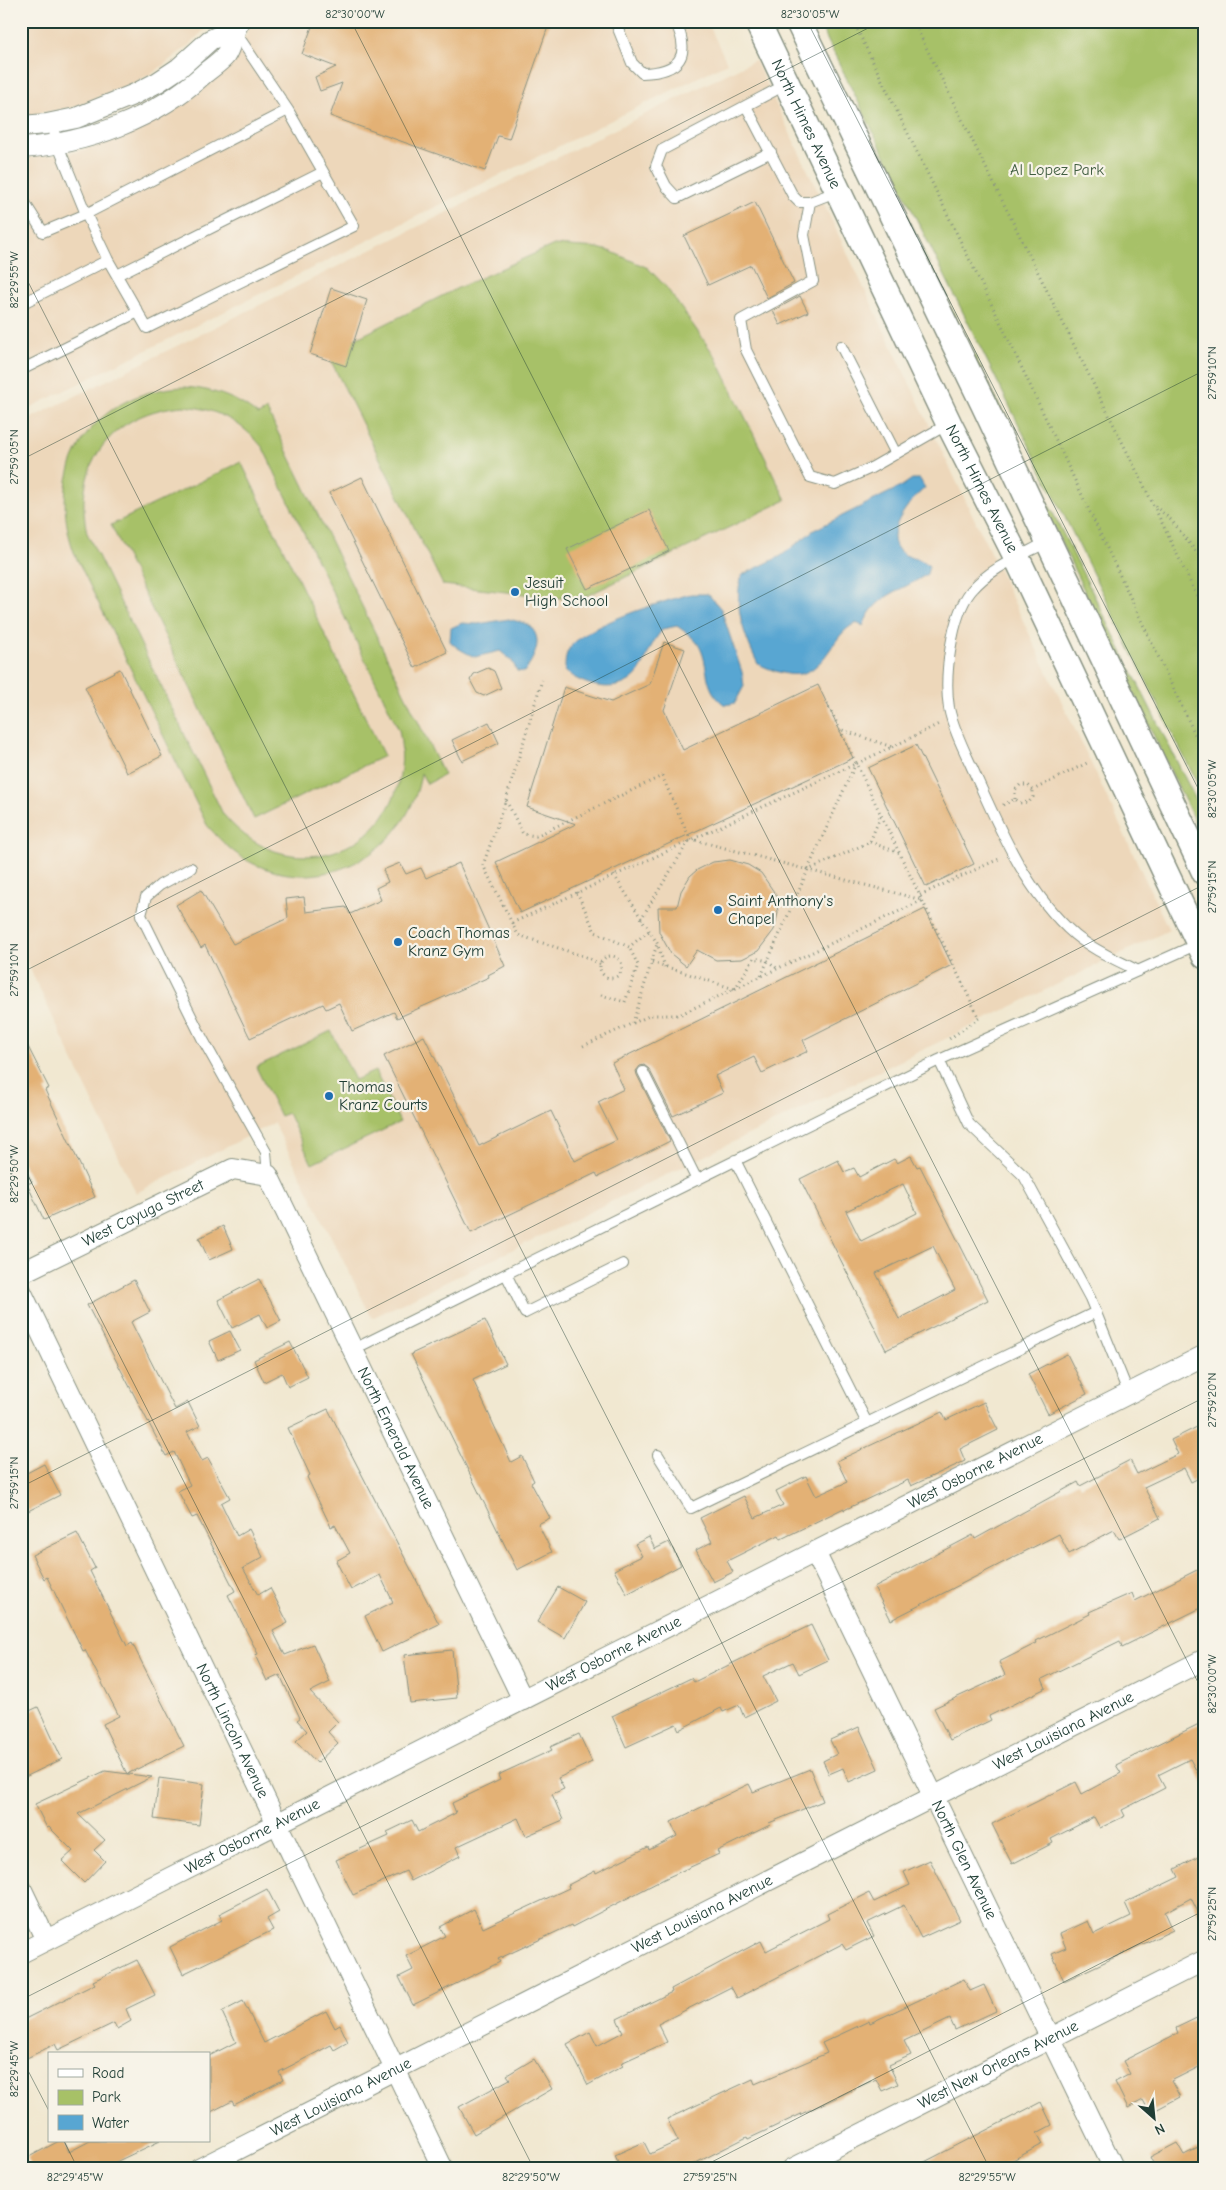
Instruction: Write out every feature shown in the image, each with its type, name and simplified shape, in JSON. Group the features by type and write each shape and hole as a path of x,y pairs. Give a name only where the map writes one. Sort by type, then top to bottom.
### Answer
{"street":[{"name":"North Himes Avenue","path":"757,21 948,424 1018,558 1203,946"},
{"name":"North Himes Avenue","path":"798,21 984,405 1047,542 1205,873"},
{"path":"21,126 76,118 105,108 158,82 196,54 210,40 237,25"},
{"path":"21,148 57,143 111,129 174,97 195,82 226,55 237,25"},
{"path":"839,191 874,175"},
{"path":"948,424 984,405"},
{"name":"West Cayuga Street","path":"21,1273 233,1169 268,1175"},
{"name":"North Emerald Avenue","path":"268,1175 523,1700"},
{"name":"North Lincoln Avenue","path":"21,1291 443,2169"},
{"name":"West Osborne Avenue","path":"21,1953 816,1552 1128,1392 1205,1355"},
{"name":"North Glen Avenue","path":"816,1552 1114,2169"},
{"name":"West Louisiana Avenue","path":"199,2169 1205,1659"},
{"path":"21,1888 46,1940"},
{"name":"West New Orleans Avenue","path":"792,2169 1205,1960"}],"lane":[{"path":"615,21 632,63 642,73 666,70 678,63 684,47 675,21"},
{"path":"52,123 57,143 86,214 108,260 147,328 354,226 237,25"},
{"path":"771,152 677,198 666,186 656,166 662,150 788,84"},
{"path":"746,106 793,196 799,202 810,202 839,191"},
{"path":"21,197 43,232 86,214 288,110"},
{"path":"117,275 323,172"},
{"path":"810,202 804,235 813,281 741,320 746,350 810,477 835,484 871,468 948,424"},
{"path":"21,304 108,260"},
{"path":"21,370 138,312"},
{"path":"841,346 896,454"},
{"path":"1047,542 988,574 970,592 959,612 950,641 949,708 963,747 991,810 1012,852 1036,889 1076,935 1138,971"},
{"path":"191,868 160,885 146,897 141,915 202,1038 266,1152 268,1175"},
{"path":"352,1350 939,1060 1138,971 1203,946"},
{"path":"939,1060 969,1124 1024,1176 1096,1312 1128,1392"},
{"path":"643,1072 697,1180"},
{"path":"735,1160 867,1423"},
{"path":"506,1274 525,1313 623,1264"},
{"path":"658,1455 691,1508 1096,1312"}],"path":[{"path":"853,21 1002,326 1201,747 1205,750"},
{"path":"913,21 1153,504 1205,613"},
{"path":"1153,504 1171,520 1205,564"},
{"path":"542,680 506,800 484,865 518,935 586,957 600,964"},
{"path":"827,703 979,1018"},
{"path":"512,923 953,718"},
{"path":"840,730 892,747"},
{"path":"1033,790 1090,761"},
{"path":"761,977 856,763"},
{"path":"506,800 523,834 536,836 662,776 690,839"},
{"path":"1020,785 1028,785 1033,790 1033,797 1029,802 1020,803 1015,799 1015,789 1020,785"},
{"path":"991,810 1015,799"},
{"path":"808,870 870,842 881,814"},
{"path":"690,839 923,900"},
{"path":"641,919 690,839"},
{"path":"870,842 900,853"},
{"path":"920,895 1012,852"},
{"path":"614,875 657,943 665,967"},
{"path":"577,892 595,932 629,947 638,965 625,1002 601,995"},
{"path":"583,1046 651,1015 680,1015 923,900"},
{"path":"629,947 649,931"},
{"path":"633,1023 657,943"},
{"path":"610,955 621,960 622,968 618,976 611,978 602,974 600,964 604,958 610,955"},
{"path":"735,989 754,958 768,961 778,968"},
{"path":"652,962 735,989"}],"shaded area":[{"path":"21,21 224,21 203,31 189,45 153,73 130,84 73,107 21,115"},
{"path":"254,21 707,21 727,63 21,412 21,159 68,154 96,146 135,131 179,107 201,92 233,64 243,38 248,35 246,32"},
{"name":"Jesuit High School","path":"755,60 1169,930 372,1318 274,1123 136,1193 21,950 21,423"}],"green space":[{"name":"Al Lopez Park","path":"818,21 1205,21 1205,799"},
{"path":"905,216 1205,818 1205,843"},
{"path":"554,245 598,248 612,252 648,268 666,287 715,356 786,500 578,600 443,585 327,353 460,287"},
{"path":"184,387 194,388 223,395 241,403 258,415 267,410 444,775 427,784 421,773 414,799 402,822 385,842 365,857 342,868 317,874 290,874 264,868 247,861 232,851 207,825 75,555 67,523 65,493 71,465 83,440 100,419 123,403 151,392","holes":["184,406 228,418 246,431 263,448 399,730 401,769 391,802 372,829 347,847 316,855 284,854 252,840 223,814 87,533 84,508 86,484 92,463 103,445 118,430 137,418 159,410"]},
{"path":"241,462 384,756 254,819 111,525"},
{"name":"Thomas Kranz Courts","path":"331,1031 355,1080 375,1071 400,1122 312,1164 288,1113 280,1116 256,1067"}],"water":[{"path":"912,479 920,479 925,488 912,500 900,518 895,528 894,537 896,546 902,553 923,561 929,566 927,574 882,600 868,615 863,626 856,623 847,629 813,668 797,674 789,674 758,664 741,621 738,597 742,575 781,556 814,530 902,486"},
{"path":"691,594 708,594 721,609 742,672 744,686 735,703 725,705 717,698 709,684 702,652 698,644 677,626 663,629 653,643 638,673 622,685 602,687 592,685 573,677 565,671 566,657 569,649 577,640 590,631 625,615"},
{"path":"509,619 528,625 536,636 537,642 534,655 524,672 517,671 512,661 500,651 475,657 458,648 450,641 451,628 462,623 478,624"}],"building":[{"path":"314,21 550,21 509,139 498,136 485,171 330,116 342,83 320,91 315,77 336,67 302,54"},
{"path":"755,202 794,283 767,298 751,265 708,285 684,236"},
{"path":"331,288 367,300 346,366 310,354"},
{"path":"800,296 808,312 780,325 773,311"},
{"path":"362,477 447,652 415,668 329,493"},
{"path":"649,510 669,551 587,589 567,549"},
{"path":"664,642 685,649 664,710 683,750 818,685 853,758 520,913 496,862 576,824 527,807 564,687 611,702 650,684"},
{"path":"488,668 494,671 501,688 484,696 477,693 470,680 474,674"},
{"path":"120,669 162,756 127,773 85,687"},
{"path":"489,722 499,743 462,761 452,740"},
{"path":"916,745 974,864 926,887 868,768"},
{"name":"Saint Anthony's Chapel","path":"730,860 748,865 761,873 776,895 778,913 774,930 758,951 742,959 716,960 697,950 686,966 671,954 659,932 658,907 677,907 681,891 690,876 713,862"},
{"name":"Coach Thomas Kranz Gym","path":"400,863 406,874 421,868 426,878 459,863 505,966 488,975 489,977 397,1018 394,1012 352,1031 339,1003 326,1009 323,1004 250,1038 205,945 201,948 176,905 201,890 233,944 288,918 286,899 304,897 306,912 346,907 350,914 381,900 376,888 388,882 383,870"},
{"path":"925,909 952,965 803,1040 808,1051 762,1073 754,1057 715,1076 723,1093 673,1116 649,1069 644,1065 640,1066 636,1071 637,1075 670,1141 598,1177 596,1173 471,1233 384,1056 424,1036 479,1146 551,1111 575,1161 617,1140 598,1102 624,1089 612,1063"},
{"path":"21,1033 49,1088 45,1090 95,1197 44,1220 27,1184 32,1182 21,1160"},
{"path":"911,1156 917,1167 920,1166 988,1300 886,1350 800,1179 838,1160 844,1172 854,1168 859,1177 894,1159 897,1163","holes":["903,1184 917,1213 861,1241 846,1211","933,1246 955,1290 899,1319 876,1273"]},
{"path":"223,1226 233,1249 209,1260 199,1238"},
{"path":"259,1279 281,1321 267,1328 260,1314 232,1328 218,1300"},
{"path":"134,1280 150,1312 131,1322 175,1409 188,1402 200,1426 187,1432 202,1461 208,1458 230,1498 221,1503 237,1536 249,1529 263,1557 243,1568 258,1595 270,1588 288,1623 273,1631 285,1655 313,1644 330,1682 310,1692 338,1722 328,1732 338,1743 317,1763 296,1741 307,1731 297,1720 300,1718 280,1675 267,1681 255,1655 258,1654 228,1595 235,1591 197,1516 192,1518 178,1491 190,1485 174,1452 166,1456 87,1305"},
{"path":"485,1320 506,1364 473,1380 511,1462 522,1456 534,1481 531,1483 550,1518 538,1524 552,1552 517,1570 411,1354"},
{"path":"230,1331 240,1350 218,1360 209,1341"},
{"path":"290,1342 308,1377 288,1387 282,1373 264,1382 254,1360"},
{"path":"1067,1354 1087,1394 1048,1414 1028,1374"},
{"path":"984,1402 998,1430 960,1449 965,1461 911,1486 908,1480 844,1510 844,1508 781,1539 779,1535 727,1561 733,1572 713,1582 696,1550 712,1542 700,1518 744,1496 755,1518 783,1505 776,1491 806,1476 816,1496 847,1482 837,1461 942,1412 946,1420"},
{"path":"328,1409 439,1624 382,1652 365,1616 393,1602 380,1575 351,1590 336,1561 350,1553 335,1525 331,1527 307,1477 310,1475 288,1428"},
{"path":"1205,1423 1205,1475 1191,1482 1184,1468 1144,1487 1160,1518 1119,1539 1114,1530 1069,1554 1059,1534 891,1620 874,1587 973,1535 975,1539 1078,1482 1080,1486 1130,1460 1137,1474 1178,1454 1171,1440"},
{"path":"44,1464 60,1495 28,1511 21,1498 21,1476"},
{"path":"77,1533 95,1568 90,1571 127,1646 132,1643 184,1746 127,1774 103,1724 119,1716 85,1650 83,1651 47,1577 44,1579 32,1555"},
{"path":"649,1537 655,1549 669,1542 681,1565 627,1594 614,1570 642,1556 635,1544"},
{"path":"1205,1566 1205,1606 1122,1647 1120,1641 1042,1679 1046,1688 989,1716 991,1720 950,1740 934,1708 1005,1675 999,1662 1090,1614 1089,1612 1132,1593 1135,1601"},
{"path":"558,1587 585,1602 565,1638 537,1622"},
{"path":"811,1625 828,1660 799,1674 793,1662 763,1676 776,1701 744,1717 739,1705 723,1712 721,1708 679,1730 676,1724 626,1747 612,1716 691,1678 694,1682"},
{"path":"452,1650 457,1698 410,1703 404,1655"},
{"path":"38,1707 62,1759 21,1779 21,1715"},
{"path":"1205,1721 1205,1787 1190,1759 1158,1775 1165,1788 1122,1810 1125,1816 1100,1828 1094,1817 1051,1839 1053,1843 1012,1864 992,1824 1076,1782 1082,1794 1121,1773 1116,1765"},
{"path":"859,1727 878,1769 849,1782 843,1768 829,1774 823,1761 837,1754 830,1740"},
{"path":"579,1734 592,1762 558,1778 564,1789 552,1794 563,1820 526,1836 518,1818 456,1847 460,1856 411,1881 406,1871 353,1895 336,1860 389,1836 387,1832 412,1820 418,1832 456,1813 452,1803 500,1780 498,1775 552,1750 550,1747"},
{"path":"810,1769 823,1801 769,1823 770,1825 717,1851 719,1854 664,1879 572,1927 571,1925 498,1959 500,1962 413,2005 399,1977 413,1970 406,1956 445,1936 440,1927 474,1909 483,1928 569,1888 568,1885 595,1871 596,1873 648,1847 649,1850 677,1836 671,1822 749,1784 753,1792"},
{"path":"105,1771 152,1777 78,1814 105,1840 94,1850 105,1861 84,1883 62,1861 73,1851 49,1827 47,1828 35,1804"},
{"path":"159,1778 204,1784 199,1825 154,1819"},
{"path":"1200,1856 1205,1864 1205,1926 1191,1898 1165,1912 1173,1930 1064,1981 1052,1954 1066,1948 1060,1934 1088,1921 1094,1934 1131,1916 1125,1903 1179,1877 1175,1869"},
{"path":"930,1860 960,1920 921,1938 904,1905 867,1923 874,1936 846,1950 842,1944 737,1998 731,1987 658,2024 667,2042 621,2063 623,2066 588,2085 567,2044 590,2032 597,2046 623,2032 617,2019 672,1992 671,1989 761,1941 766,1951 829,1919 827,1914 869,1893 874,1902 910,1885 904,1872"},
{"path":"267,1889 279,1912 267,1919 273,1930 183,1974 170,1947 222,1920 219,1914"},
{"path":"137,1960 155,1995 126,2009 131,2021 117,2029 114,2023 58,2050 55,2044 21,2061 21,2021 95,1984 93,1981"},
{"path":"964,1979 970,1991 984,1985 996,2011 955,2030 950,2019 904,2041 911,2055 889,2065 898,2084 882,2091 876,2079 748,2139 747,2137 684,2169 617,2169 620,2167 615,2155 644,2142 650,2154 678,2141 667,2119 753,2079 755,2084 827,2053 822,2043"},
{"path":"243,2001 264,2043 326,2011 335,2028 340,2025 348,2042 334,2050 331,2045 279,2072 283,2080 234,2105 232,2101 210,2112 210,2055 236,2042 222,2012"},
{"path":"1205,2014 1205,2064 1171,2081 1180,2097 1150,2113 1143,2100 1128,2108 1115,2082 1130,2074 1123,2061 1178,2033 1176,2028"},
{"path":"534,2059 552,2089 474,2134 459,2107 510,2079 507,2075"},
{"path":"1041,2102 1052,2125 1037,2133 1043,2144 996,2169 911,2169"},
{"path":"57,2142 64,2142 69,2152 88,2142 158,2142 101,2169 33,2169 27,2158"},
{"path":"1177,2143 1184,2155 1198,2148 1205,2163 1205,2169 1156,2169 1150,2157"}],"place":[{"name":"Jesuit High School","path":"515,592"},
{"name":"Saint Anthony's Chapel","path":"718,910"},
{"name":"Coach Thomas Kranz Gym","path":"398,942"},
{"name":"Thomas Kranz Courts","path":"329,1096"}]}
